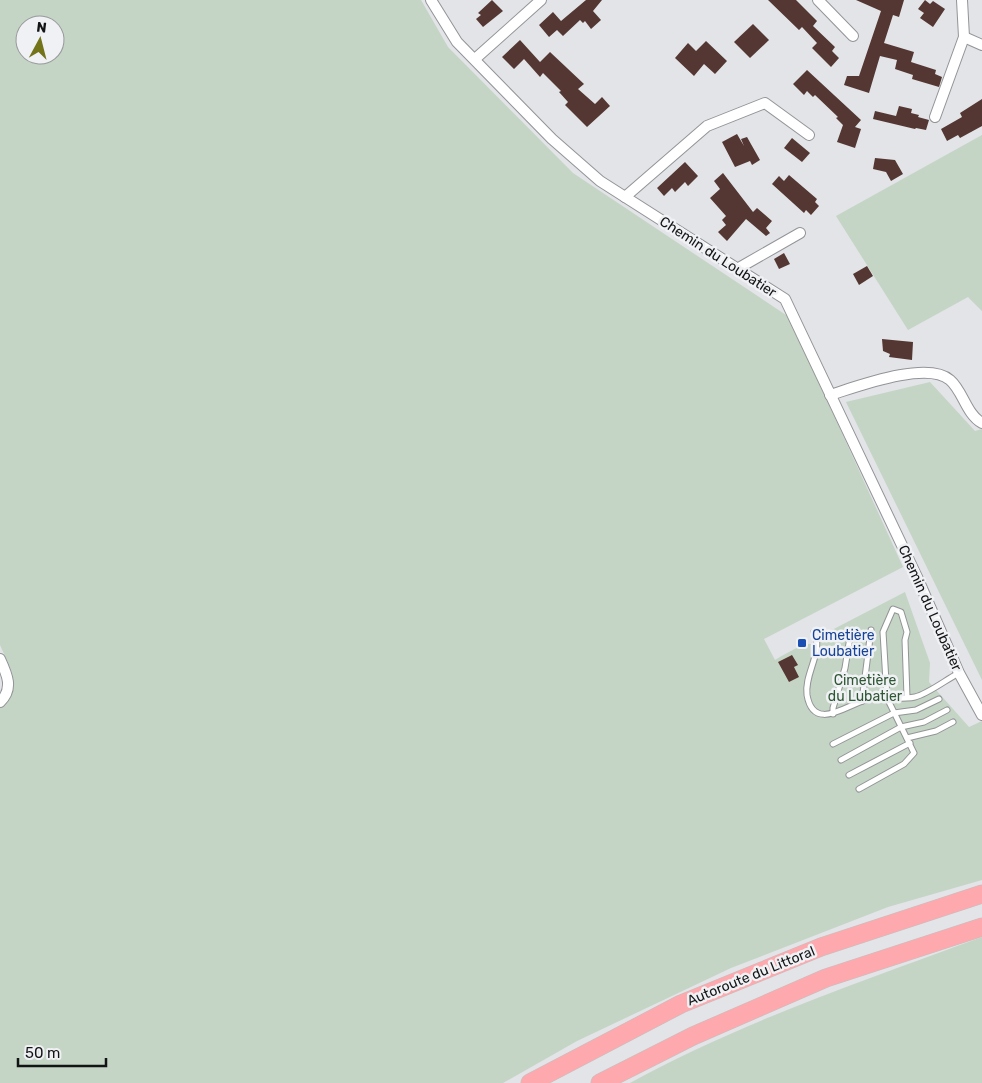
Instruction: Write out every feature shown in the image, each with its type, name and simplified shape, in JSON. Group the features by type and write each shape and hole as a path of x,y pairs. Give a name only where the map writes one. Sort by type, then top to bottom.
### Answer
{"highway":[{"name":"Autoroute du Littoral","path":"530,1083 682,1004 821,947 982,894"},
{"path":"600,1083 693,1036 826,978 982,927"}],"street":[{"name":"Chemin du Loubatier","path":"431,0 457,42 475,58 552,139 600,181 785,299 917,577 959,673 982,714"},
{"path":"475,58 541,0"},
{"path":"818,0 853,36"},
{"path":"935,117 964,37 962,0"},
{"path":"964,37 982,45"},
{"path":"625,197 707,126 765,103 810,135"},
{"path":"737,269 800,233"},
{"path":"830,395 904,373 937,374 949,380 971,412 982,422"},
{"path":"0,660 9,683 6,694 0,702"}],"lane":[{"path":"859,789 911,759 914,753 887,698 883,632 893,609 901,612 907,632 905,640 907,697"},
{"path":"862,701 871,630"},
{"path":"833,714 833,708 845,668 851,631"},
{"path":"814,632 818,643 808,680 808,697 812,707 818,712 833,714 862,701 923,694 959,673"},
{"path":"833,744 894,713 916,710 939,699"},
{"path":"841,760 901,727 924,722 947,710"},
{"path":"849,775 908,740 936,731 953,722"}],"green space":[{"name":"Cimetière du Lubatier","path":"0,0 421,0 448,47 573,173 789,317 903,567 764,639 775,660 801,646 823,641 828,632 905,592 930,663 929,682 969,727 982,721 982,880 888,907 731,968 577,1041 503,1083 0,1083 0,708 12,692 13,678 0,645"},
{"path":"982,135 982,311 968,297 908,330 836,216"},
{"path":"930,382 975,431 982,429 982,680 846,402"},
{"path":"982,937 982,1083 630,1083 672,1061 759,1022 848,986"}],"building":[{"path":"492,0 503,11 483,27 476,19 481,15 478,13"},
{"path":"586,0 602,0 593,11 601,20 591,29 585,21 583,23 580,20 563,36 557,30 549,37 539,25 553,12 561,21"},
{"path":"768,0 796,0 817,21 813,26 835,47 832,51 839,58 831,67 812,48 817,43 802,27 799,30"},
{"path":"856,0 904,0 899,17 893,15 884,43 914,52 911,62 936,70 935,74 942,77 939,87 912,79 913,75 895,69 897,60 880,56 869,93 844,85 847,76 859,76 881,11"},
{"path":"925,0 930,4 933,1 945,9 933,27 920,18 924,13 918,9"},
{"path":"753,24 769,40 750,58 734,42"},
{"path":"520,40 540,62 550,52 584,84 578,89 595,104 602,97 610,106 587,127 565,105 568,102 559,92 561,91 543,73 540,77 524,59 514,69 502,57"},
{"path":"706,41 727,61 715,74 704,64 694,76 675,58 688,43 696,51"},
{"path":"807,70 861,120 855,127 861,129 855,148 837,142 843,125 836,118 838,117 815,95 813,97 807,91 804,95 793,84"},
{"path":"982,99 982,126 960,138 958,135 947,141 941,129 962,117 960,113"},
{"path":"899,106 912,109 911,113 929,120 926,130 873,119 875,111 896,116"},
{"path":"737,134 744,146 741,139 747,137 760,160 752,165 750,161 735,167 722,142"},
{"path":"792,138 810,153 802,162 784,148"},
{"path":"875,158 895,160 903,174 891,181 886,172 873,169"},
{"path":"685,162 698,176 688,186 685,182 675,192 672,188 664,196 657,188"},
{"path":"723,173 753,212 757,208 772,221 766,228 770,233 766,236 746,219 727,241 718,232 726,225 722,220 726,216 710,198 720,189 714,181"},
{"path":"789,175 817,199 815,202 819,206 811,215 806,210 804,213 772,184 779,176 784,181"},
{"path":"784,253 790,264 779,269 774,259"},
{"path":"867,266 873,276 859,285 853,274"},
{"path":"882,339 913,342 912,360 889,357 890,354 883,351"},
{"path":"792,655 798,665 794,667 799,677 789,682 778,662"}],"place":[{"name":"Cimetière Loubatier","path":"802,643"}]}
